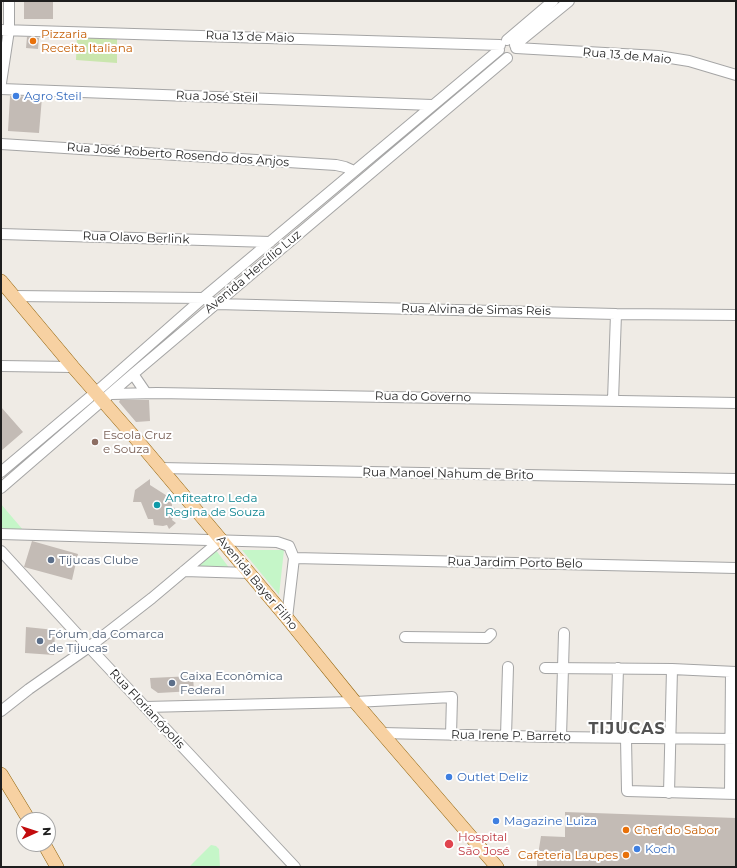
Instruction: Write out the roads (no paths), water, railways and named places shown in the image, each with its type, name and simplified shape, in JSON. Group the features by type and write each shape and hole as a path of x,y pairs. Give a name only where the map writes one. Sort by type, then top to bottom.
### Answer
{"main road":[{"name":"Avenida Bayer Filho","path":"1,281 73,367 103,396 160,468 287,618 355,702 497,867"},
{"path":"1,774 25,812"},
{"path":"49,852 57,867"}],"street":[{"path":"1,83 9,1"},
{"name":"Avenida Hercílio Luz","path":"1,472 133,374 507,58 501,56 507,46 553,1"},
{"name":"Avenida Hercílio Luz","path":"1,488 103,396 203,298 432,105 507,46 569,1"},
{"name":"Rua 13 de Maio","path":"5,30 507,46 658,56 689,62 736,75"},
{"name":"Rua José Steil","path":"1,90 432,105"},
{"name":"Rua José Roberto Rosendo dos Anjos","path":"1,144 336,165 345,166 354,171"},
{"name":"Rua Olavo Berlink","path":"1,234 270,242"},
{"path":"14,296 203,298 216,304"},
{"name":"Rua Alvina de Simas Reis","path":"216,304 616,314 736,315"},
{"path":"613,400 616,314"},
{"path":"1,366 73,367"},
{"path":"133,374 146,393"},
{"name":"Rua do Governo","path":"103,396 146,393 736,403"},
{"name":"Rua Manoel Nahum de Brito","path":"160,468 736,479"},
{"path":"1,534 277,542 289,546 294,558 287,618"},
{"path":"1,711 29,689 89,647 152,598 221,540"},
{"name":"Rua Florianópolis","path":"1,551 295,867"},
{"name":"Rua Jardim Porto Belo","path":"294,558 736,568"},
{"path":"184,571 249,573"},
{"path":"561,737 564,633"},
{"path":"405,637 487,638 491,634"},
{"path":"506,736 508,667"},
{"path":"545,668 618,668 672,669 734,672 733,794 626,791 621,737 618,668"},
{"path":"669,793 672,738 672,669"},
{"path":"145,707 355,702 452,697 451,735"},
{"name":"Rua Irene P. Barreto","path":"382,733 733,739"}],"place":[{"name":"Pizzaria Receita Italiana","path":"33,41"},
{"name":"Agro Steil","path":"16,96"},
{"name":"Escola Cruz e Souza","path":"95,442"},
{"name":"Anfiteatro Leda Regina de Souza","path":"157,505"},
{"name":"Tijucas Clube","path":"51,560"},
{"name":"Fórum da Comarca de Tijucas","path":"40,641"},
{"name":"Caixa Econômica Federal","path":"172,683"},
{"name":"Outlet Deliz","path":"449,777"},
{"name":"Magazine Luiza","path":"496,821"},
{"name":"Chef do Sabor","path":"626,830"},
{"name":"Hospital São José","path":"449,844"},
{"name":"Koch","path":"637,849"},
{"name":"Cafeteria Laupes","path":"626,855"}],"district":[{"name":"TIJUCAS","path":"627,729"}]}
